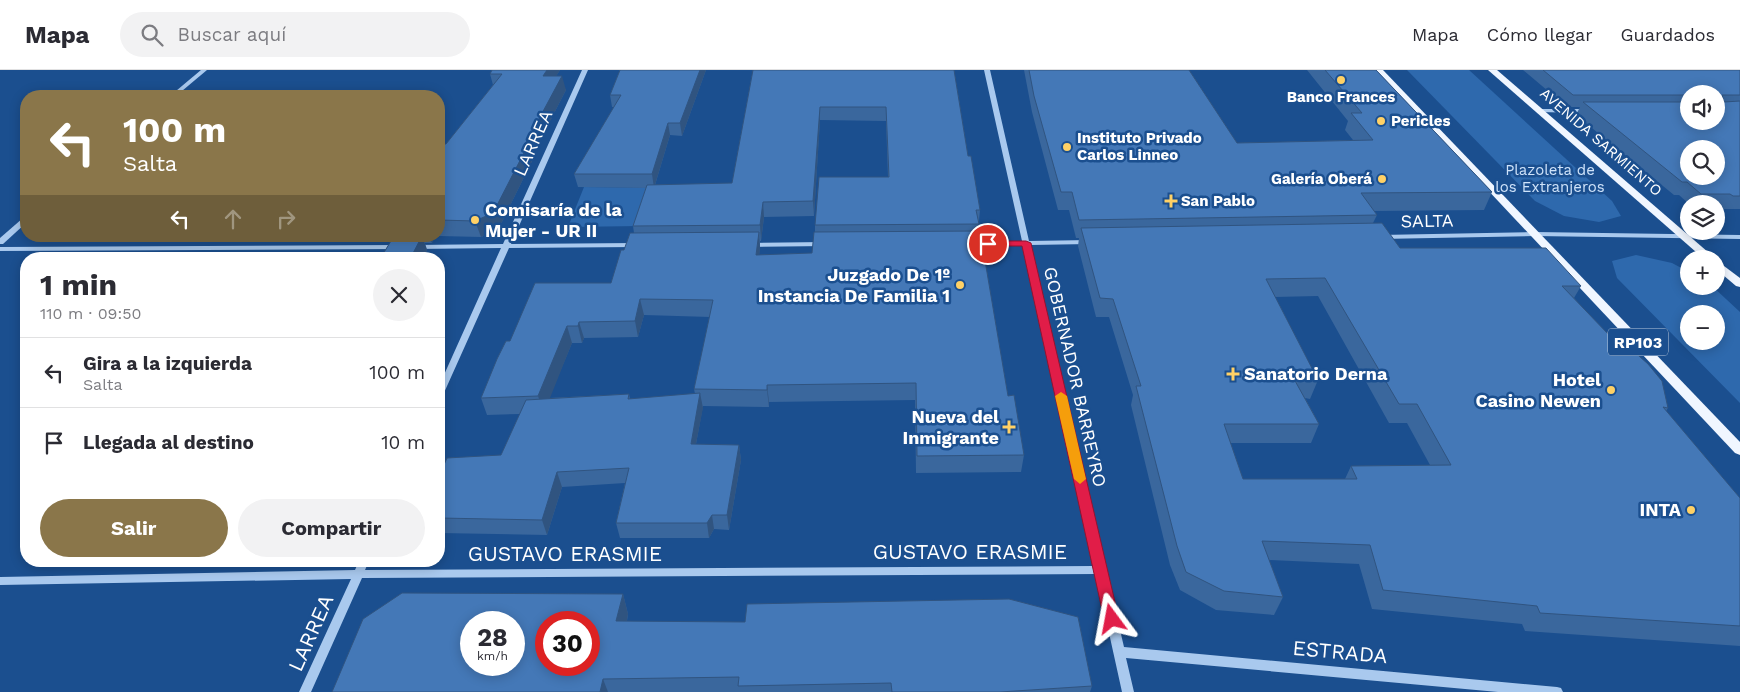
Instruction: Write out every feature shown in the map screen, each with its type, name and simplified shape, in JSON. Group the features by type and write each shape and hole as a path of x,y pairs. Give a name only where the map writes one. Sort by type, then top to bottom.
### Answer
{"main road":[{"name":"RP103","path":"1380,70 1740,450"},
{"name":"AVENIDA SARMIENTO","path":"1492,70 1680,232"},
{"name":"AVENIDA SARMIENTO","path":"1689,240 1701,250"},
{"path":"1725,271 1740,284"}],"street":[{"path":"179,90 204,70"},
{"name":"LARREA","path":"445,382 585,70"},
{"name":"GOBERNADOR BARREYRO","path":"987,70 1128,692"},
{"path":"1540,111 1594,111"},
{"path":"0,242 20,225"},
{"path":"1535,234 1680,237"},
{"name":"SALTA","path":"1375,237 1535,234"},
{"path":"1725,237 1740,237"},
{"path":"958,244 1096,242"},
{"path":"741,245 830,244"},
{"path":"0,249 643,245"},
{"name":"LARREA","path":"305,692 361,567"},
{"name":"GUSTAVO ERASMIE","path":"0,581 358,574 1101,570"},
{"name":"ESTRADA","path":"1119,652 1557,692"}],"green space":[{"name":"Plazoleta de los Extranjeros","path":"1407,70 1469,70 1612,201 1621,216 1599,222 1564,216 1535,201"},
{"path":"584,187 654,188 641,226 568,227"},
{"path":"1636,255 1672,263 1680,267 1680,295 1722,295 1740,312 1740,403 1688,350 1725,350 1725,305 1680,305 1680,342 1617,278 1612,261"}],"building":[{"path":"492,70 547,70 543,76 562,76 525,145 528,145 493,213 475,221 445,220 445,144 502,74 490,74"},
{"path":"620,70 700,70 680,123 668,123 652,174 574,174 621,95 610,95"},
{"path":"753,70 954,70 968,156 971,156 980,210 976,210 979,224 815,225 819,177 889,177 886,107 820,107 813,201 763,202 760,225 633,226 647,185 732,183"},
{"path":"1029,70 1189,70 1237,143 1373,140 1351,113 1362,113 1325,70 1376,70 1492,192 1361,193 1377,215 1079,220 1072,192 1061,192 1034,96"},
{"path":"1543,70 1740,70 1740,95 1725,95 1725,85 1680,85 1680,95 1573,95"},
{"path":"1740,101 1740,196 1701,194 1690,185 1725,185 1725,140 1680,140 1680,180 1583,102 1680,102 1680,130 1725,130 1725,102"},
{"path":"1382,223 1400,248 1546,248 1581,286 1562,286 1610,336 1630,348 1648,364 1662,381 1668,408 1663,407 1740,498 1740,626 1540,613 1537,606 1383,590 1370,545 1262,541 1283,597 1224,591 1186,572 1177,546 1136,386 1141,386 1113,299 1100,298 1081,228","holes":["1325,278 1399,404 1417,404 1451,465 1351,466 1357,479 1243,479 1224,424 1319,424 1294,379 1318,380 1266,279"]},
{"path":"980,231 1008,396 1014,395 1024,455 917,456 916,383 767,385 767,390 694,389 713,300 640,299 635,321 579,322 578,326 567,326 538,396 481,398 497,359 506,341 510,341 535,283 611,283 621,250 624,250 630,233 759,232 756,255 812,253 814,232"},
{"path":"390,242 419,242 414,252 384,252"},
{"path":"700,393 691,444 739,445 727,515 712,515 707,523 616,523 629,468 557,472 542,520 445,518 445,462 447,458 501,455 526,400 629,394 628,399"},
{"path":"402,593 623,594 616,621 745,622 747,604 1009,599 1078,617 1092,686 1000,692 892,692 891,683 738,686 739,677 603,679 600,692 332,692 363,619"}],"slow traffic":[{"path":"1061,396 1080,479"}],"place":[{"name":"Banco Frances","path":"1341,80"},
{"name":"Pericles","path":"1381,121"},
{"name":"Instituto Privado Carlos Linneo","path":"1067,147"},
{"name":"Galería Oberá","path":"1382,179"},
{"name":"San Pablo","path":"1171,201"},
{"name":"Comisaría de la Mujer - UR II","path":"475,220"},
{"name":"Juzgado De 1º Instancia De Familia 1","path":"960,285"},
{"name":"Sanatorio Derna","path":"1233,374"},
{"name":"Hotel Casino Newen","path":"1611,390"},
{"name":"Nueva del Inmigrante","path":"1009,427"},
{"name":"INTA","path":"1691,510"}],"route":[{"path":"988,244 1026,243 1112,619"}]}
